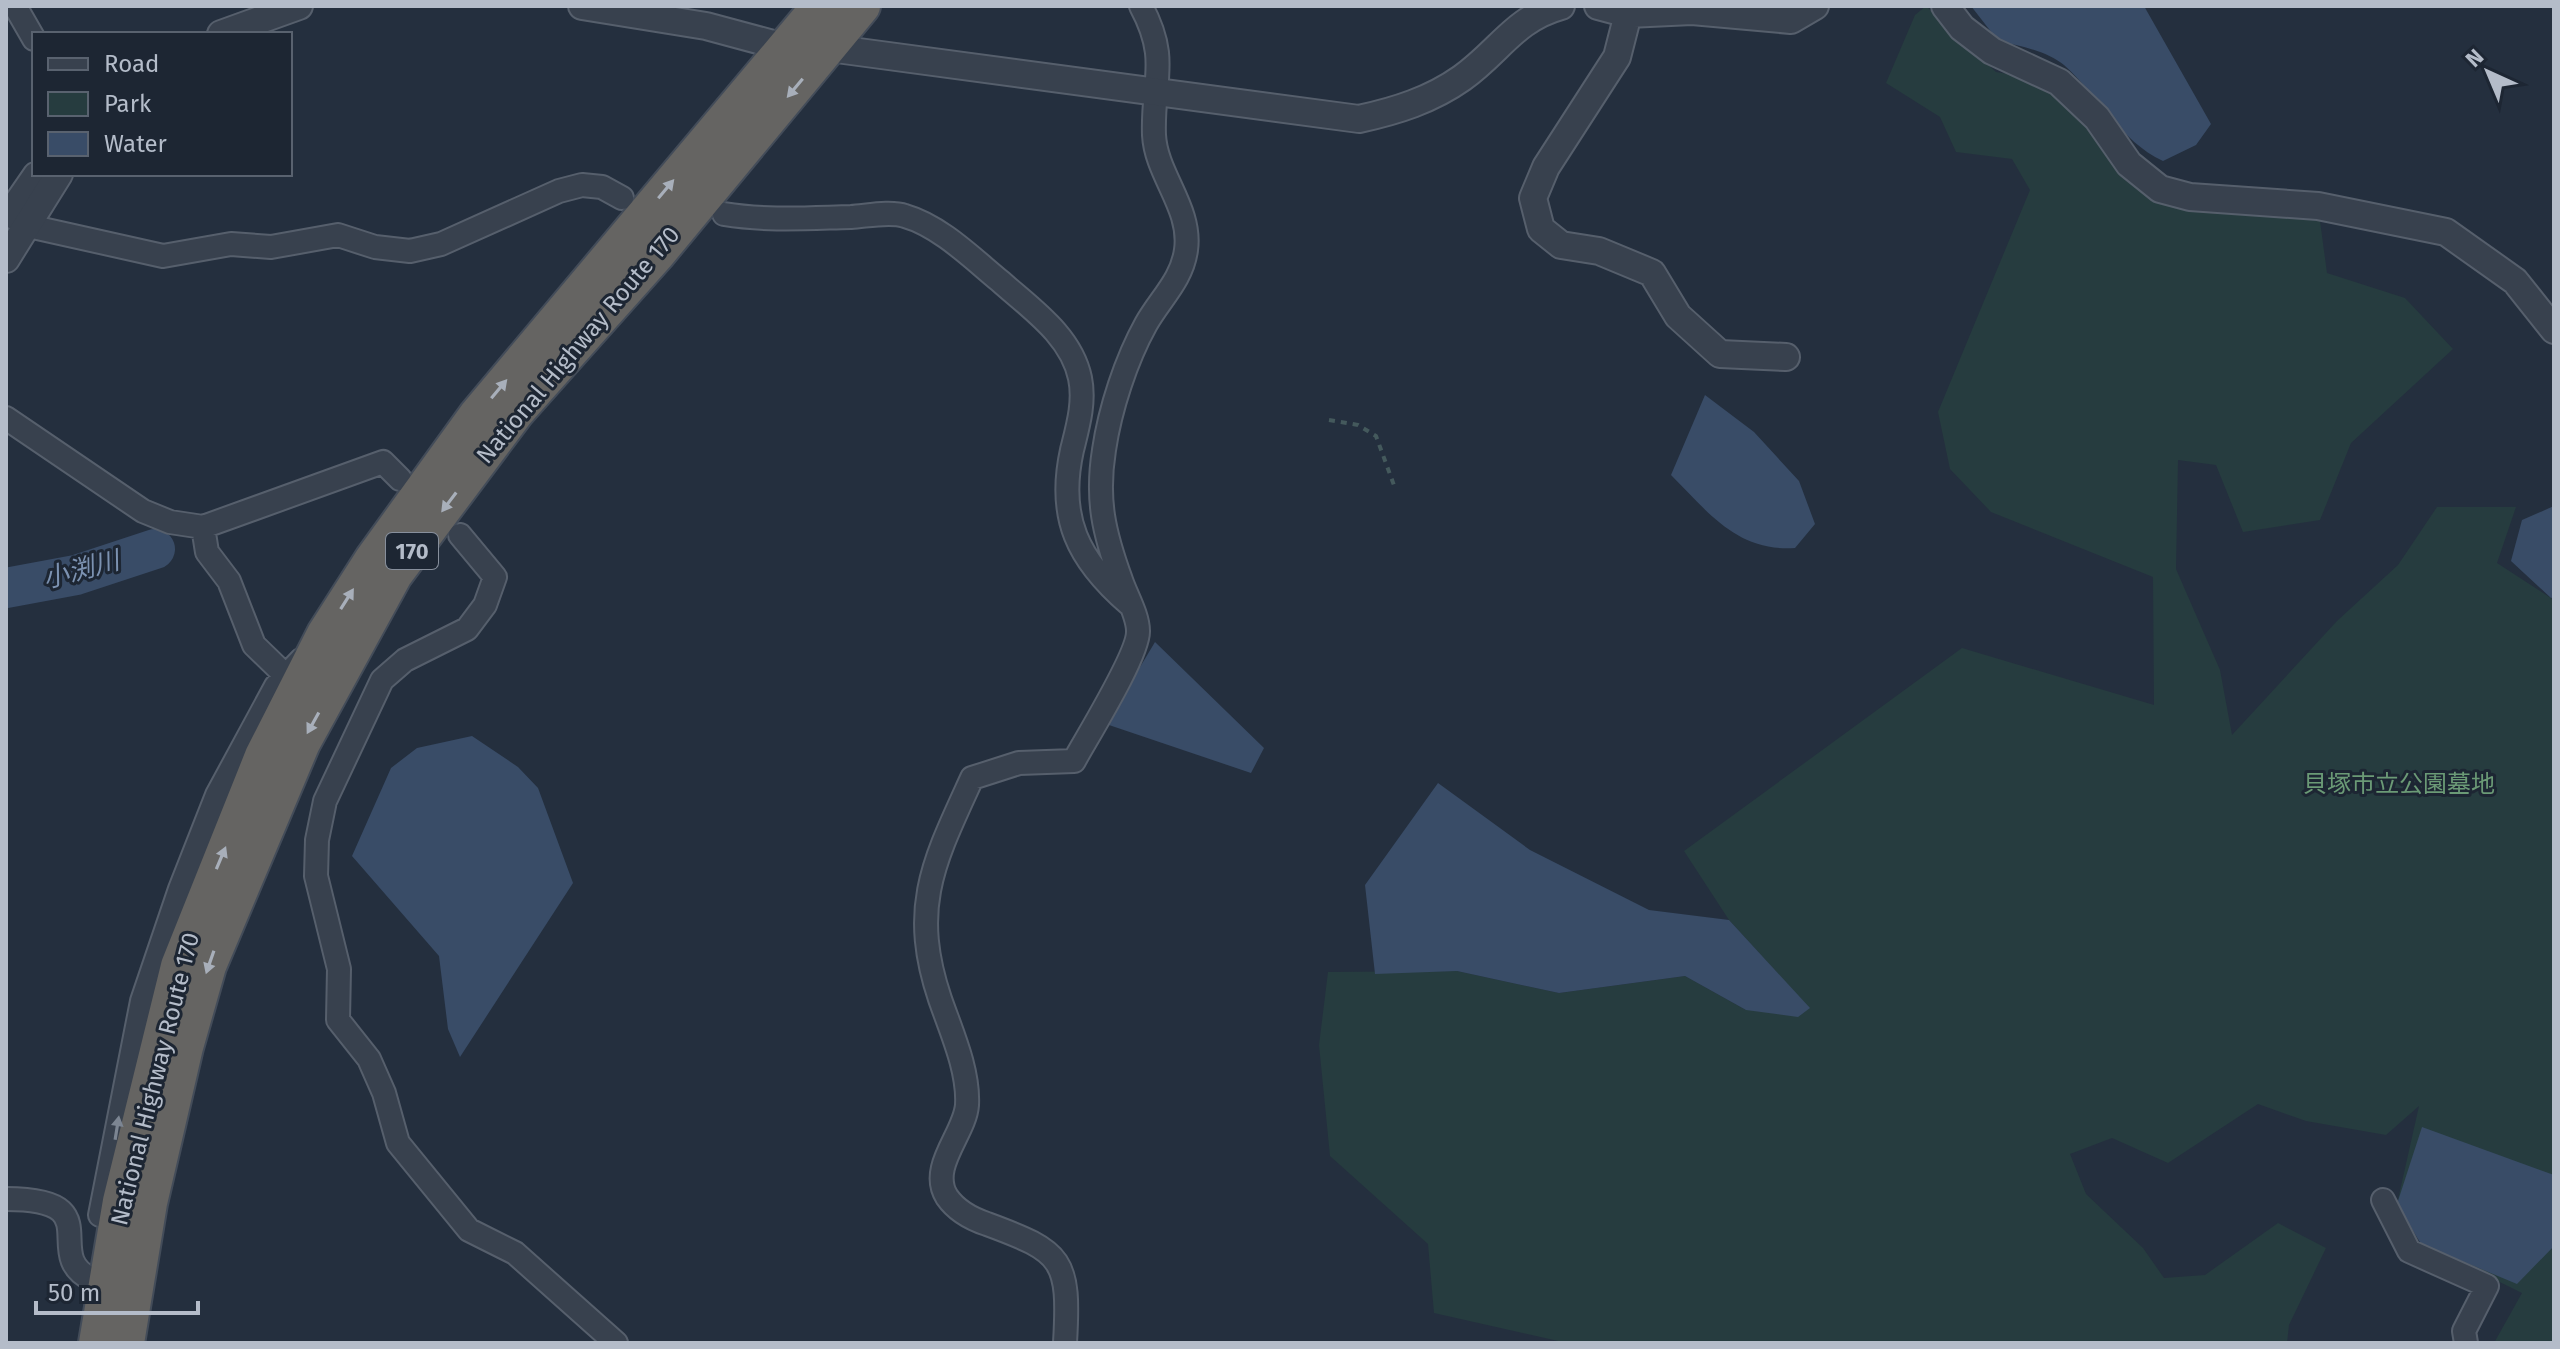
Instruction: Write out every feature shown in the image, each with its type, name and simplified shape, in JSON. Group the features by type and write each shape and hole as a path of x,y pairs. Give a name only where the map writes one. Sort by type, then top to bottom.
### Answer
{"highway":[{"name":"National Highway Route 170","path":"126,1343 135,1202 179,966 263,756 325,634 373,559 477,415 820,6"},
{"name":"National Highway Route 170","path":"97,1343 135,1202 208,966 302,743 394,575 516,412 657,254 862,6"}],"street":[{"path":"15,6 32,36"},
{"path":"227,32 299,6"},
{"path":"582,6 706,26 784,47 829,48 1359,119 1405,108 1462,78 1534,14 1561,6"},
{"path":"1065,1343 1063,1269 1045,1248 969,1217 946,1196 942,1169 967,1107 962,1070 929,967 923,919 938,852 972,778 1019,763 1074,761 1126,665 1139,632 1099,509 1104,449 1120,389 1146,324 1180,273 1186,248 1177,199 1155,150 1158,91 1155,33 1141,6"},
{"path":"1598,6 1628,14 1692,11 1791,20 1815,6"},
{"path":"1945,6 1962,28 1992,51 2059,82 2097,118 2129,164 2160,189 2190,197 2318,206 2446,232 2515,281 2554,330"},
{"path":"1628,14 1617,57 1546,167 1533,198 1541,229 1561,245 1599,251 1652,273 1678,316 1720,354 1786,357"},
{"path":"6,259 13,217 34,176"},
{"path":"13,217 57,176"},
{"path":"13,217 163,256 231,244 271,247 338,235 375,247 410,251 441,244 559,191 582,185 602,187 622,198"},
{"path":"724,214 762,220 902,215 925,224 977,262 1052,327 1068,350 1080,377 1081,408 1069,466 1066,499 1071,522 1084,557 1102,581 1130,605"},
{"path":"6,418 143,511 170,522 203,527 383,462 400,479"},
{"path":"203,527 207,552 229,581 254,645 286,676"},
{"path":"460,535 495,577 485,605 467,629 405,660 382,680 325,801 317,840 316,876 339,969 338,1020 369,1059 384,1093 398,1143 469,1230 515,1253 616,1343"},
{"path":"81,1343 124,1080 142,1001 180,889 217,795 276,686 325,634"},
{"path":"6,1199 38,1199 58,1207 71,1228 70,1261 79,1273 91,1279"},
{"path":"2383,1200 2409,1251 2487,1286 2464,1331 2466,1343"}],"path":[{"path":"1329,420 1358,425 1376,436 1395,488"}],"green space":[{"name":"貝塚市立公園墓地","path":"1926,6 1996,72 2059,82 2160,189 2318,206 2327,273 2405,298 2453,349 2351,443 2320,520 2243,532 2216,465 2178,460 2176,569 2220,670 2232,735 2337,621 2398,565 2437,507 2516,507 2497,563 2554,600 2554,1343 2494,1343 2522,1293 2429,1247 2397,1204 2419,1106 2386,1135 2306,1121 2258,1104 2168,1163 2112,1138 2070,1154 2086,1194 2143,1248 2164,1278 2205,1275 2278,1223 2326,1248 2289,1325 2287,1343 1567,1343 1434,1313 1428,1244 1330,1156 1319,1045 1328,972 1457,971 1559,993 1685,976 1746,1010 1809,1008 1729,920 1684,851 1962,648 2154,705 2153,577 1991,512 1950,469 1938,412 2030,190 2012,159 1956,152 1940,117 1886,83 1915,15"}],"water":[{"path":"1971,6 2144,6 2211,124 2196,145 2163,161 2134,142 2064,65 2050,56 1999,42"},
{"path":"1705,395 1754,432 1799,481 1815,524 1795,548 1775,548 1740,536 1711,515 1671,475"},
{"path":"2554,506 2554,597 2551,598 2511,561 2522,520"},
{"path":"1155,642 1264,748 1251,773 1106,724"},
{"path":"472,736 518,767 538,788 573,883 460,1057 448,1029 439,956 352,856 391,768 417,748"},
{"path":"1438,783 1530,850 1649,910 1729,920 1810,1008 1798,1017 1746,1010 1685,976 1559,993 1457,971 1375,974 1365,885"},
{"path":"2422,1127 2554,1175 2554,1246 2517,1284 2421,1244 2397,1204"}],"waterway":[{"name":"小渕川","path":"6,588 76,575 155,549"}]}
